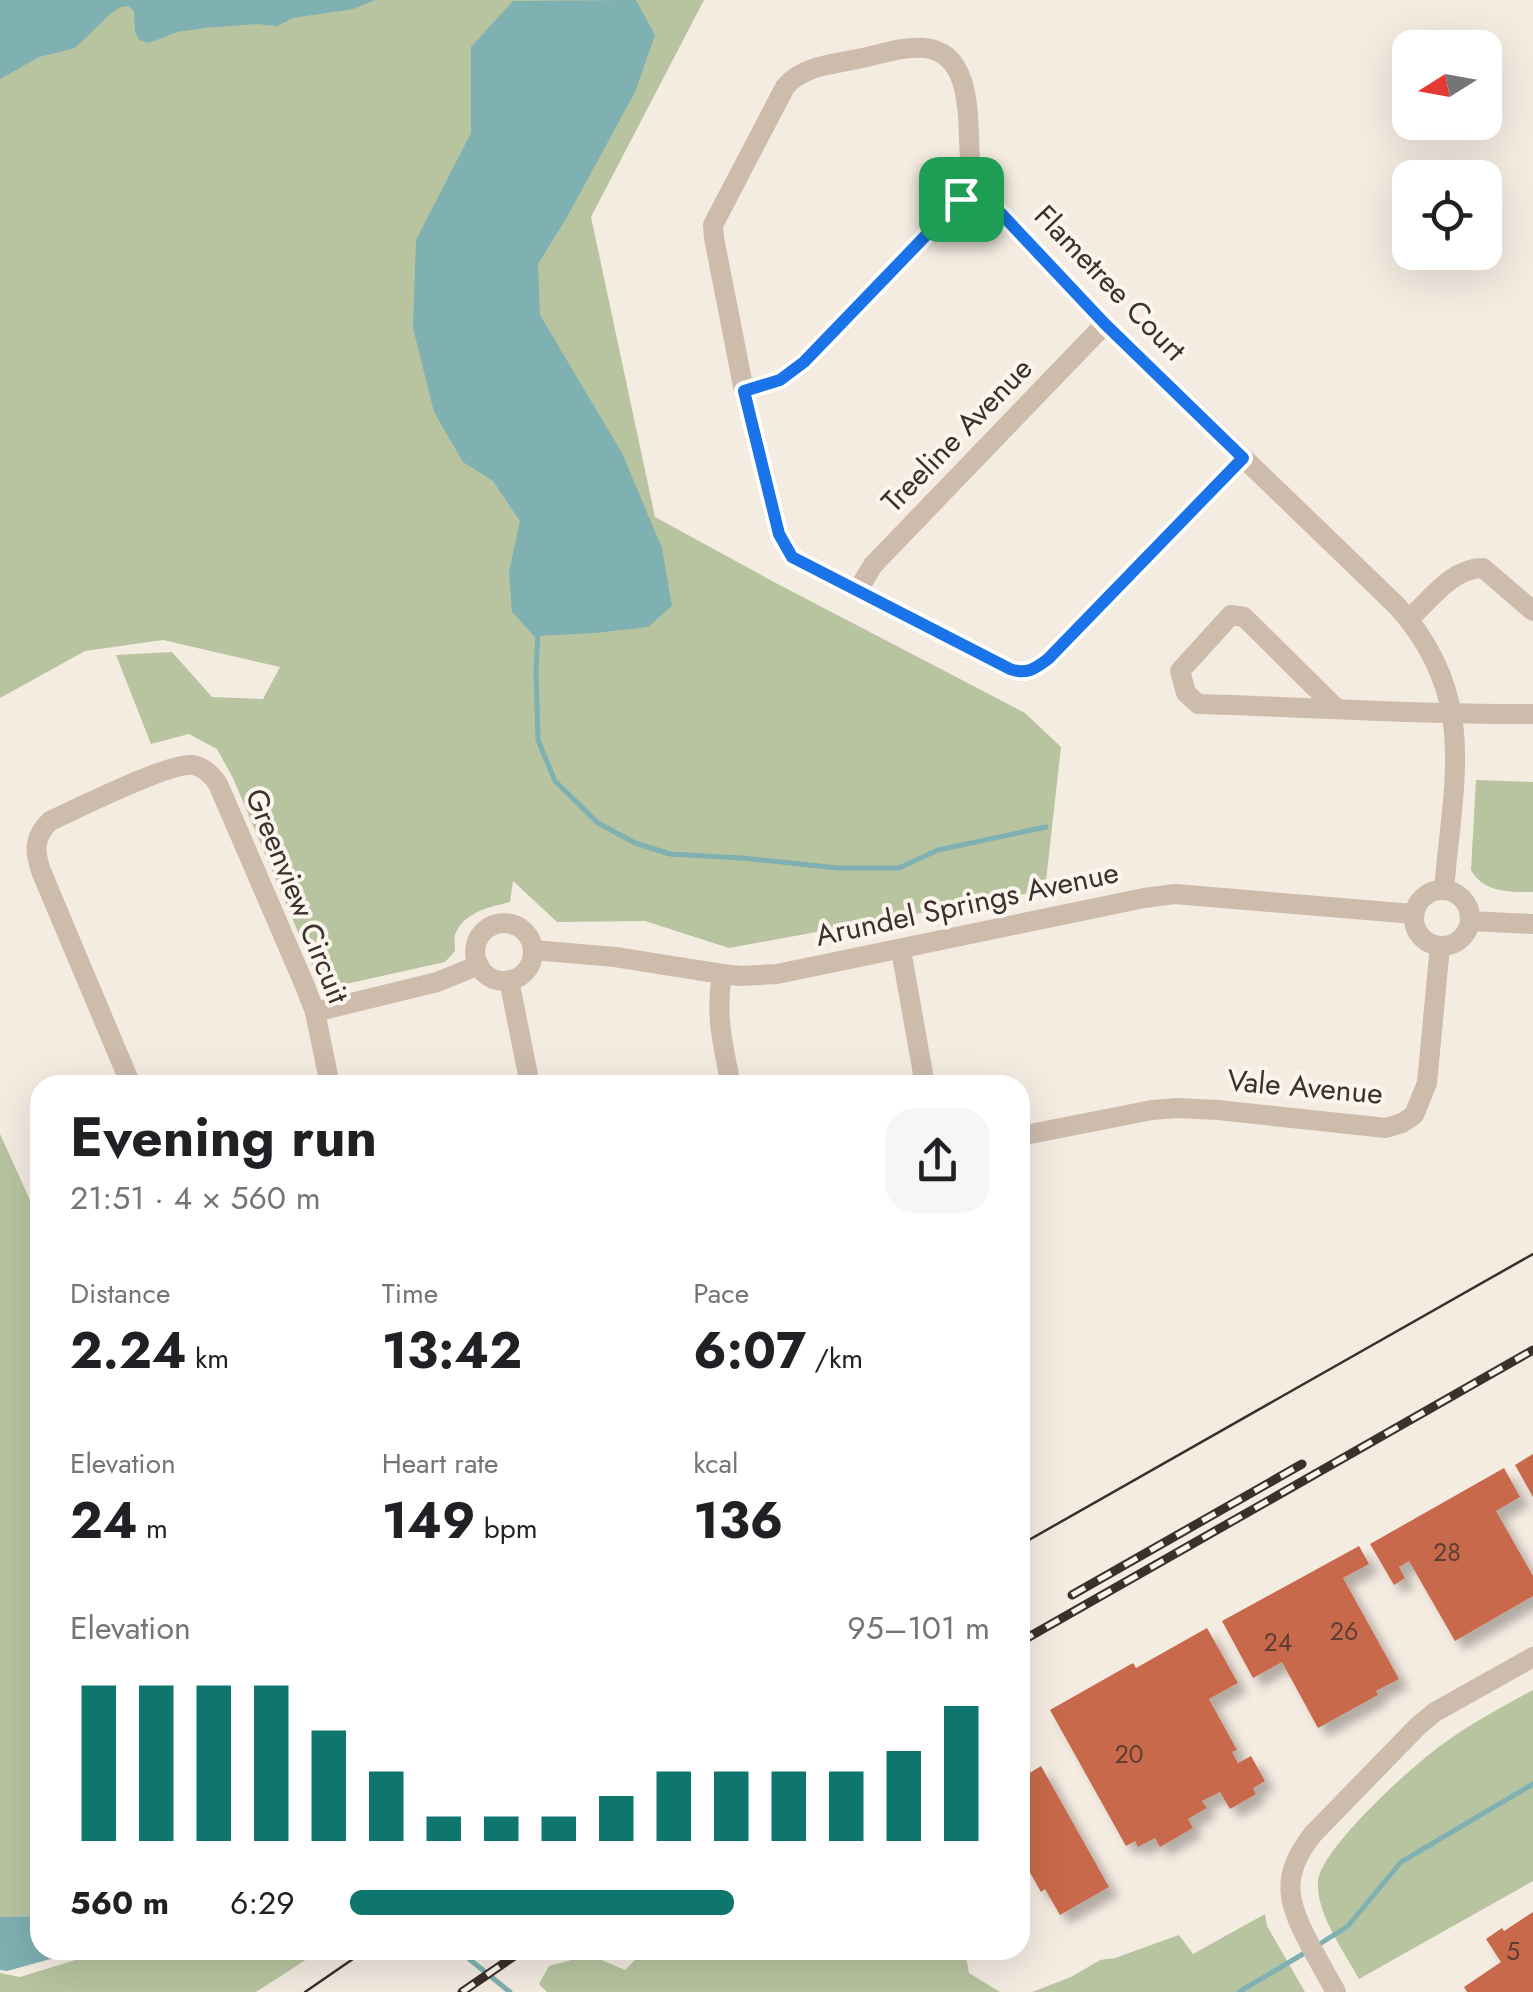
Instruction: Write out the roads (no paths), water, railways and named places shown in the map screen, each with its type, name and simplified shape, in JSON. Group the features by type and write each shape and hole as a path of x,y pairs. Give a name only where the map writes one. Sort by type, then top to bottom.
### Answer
{"street":[{"path":"744,391 780,380 804,362 961,199 977,188 962,77 946,56 933,49 905,49 817,68 792,78 713,225 744,391 779,534 792,557 1010,669 1028,672 1048,659 1243,458"},
{"name":"Flametree Court","path":"977,188 1105,324 1410,619 1435,660 1448,694 1456,735 1444,890"},
{"name":"Treeline Avenue","path":"858,590 874,565 1105,324"},
{"path":"1410,619 1455,576 1469,568 1484,568 1533,611"},
{"path":"1336,708 1237,614 1231,615 1180,671 1186,694 1198,704 1452,715 1533,714"},
{"name":"Greenview Circuit","path":"128,1075 40,871 35,846 50,821 168,769 193,766 212,774 218,784 315,1012 328,1075"},
{"path":"1444,890 1460,897 1470,921 1456,942 1440,946 1424,939 1414,924 1414,914 1428,894 1444,890"},
{"name":"Arundel Springs Avenue","path":"533,950 615,957 741,976 776,974 1175,894 1414,914"},
{"path":"1470,921 1533,924"},
{"path":"501,923 526,933 533,950 532,960 519,976 509,980 492,978 479,966 478,938 492,926 501,923"},
{"name":"Vale Avenue","path":"1030,1134 1177,1108 1386,1128 1402,1123 1414,1115 1427,1083 1440,946"},
{"path":"901,950 922,1075"},
{"path":"315,1012 437,982 479,966"},
{"path":"722,974 718,1016 729,1075"},
{"path":"509,980 528,1075"},
{"path":"1331,1984 1292,1905 1292,1870 1300,1851 1418,1726 1533,1657"}],"water":[{"path":"0,0 375,0 353,9 293,18 277,26 205,28 177,32 149,43 139,40 135,32 134,11 128,6 120,7 75,48 39,57 0,79"},
{"path":"636,0 655,35 635,92 538,264 540,315 622,453 662,548 672,606 648,627 534,636 512,612 509,572 520,521 493,481 463,462 434,412 413,328 416,240 471,133 471,47 513,1"},
{"path":"30,1916 30,1960 47,1960 0,1970 0,1917"}],"waterway":[{"path":"538,630 538,740 555,781 598,823 635,843 670,854 838,868 899,868 938,850 1046,827"},
{"path":"1318,1945 1348,1926 1401,1862 1533,1784"},
{"path":"1239,1992 1308,1951"},
{"path":"470,1960 510,1992"}],"tram line":[{"path":"1030,1539 1533,1254"},
{"path":"305,1992 351,1960"}],"railway":[{"path":"1030,1636 1533,1350"},
{"path":"1072,1595 1302,1464"},
{"path":"462,1992 508,1960"}]}
